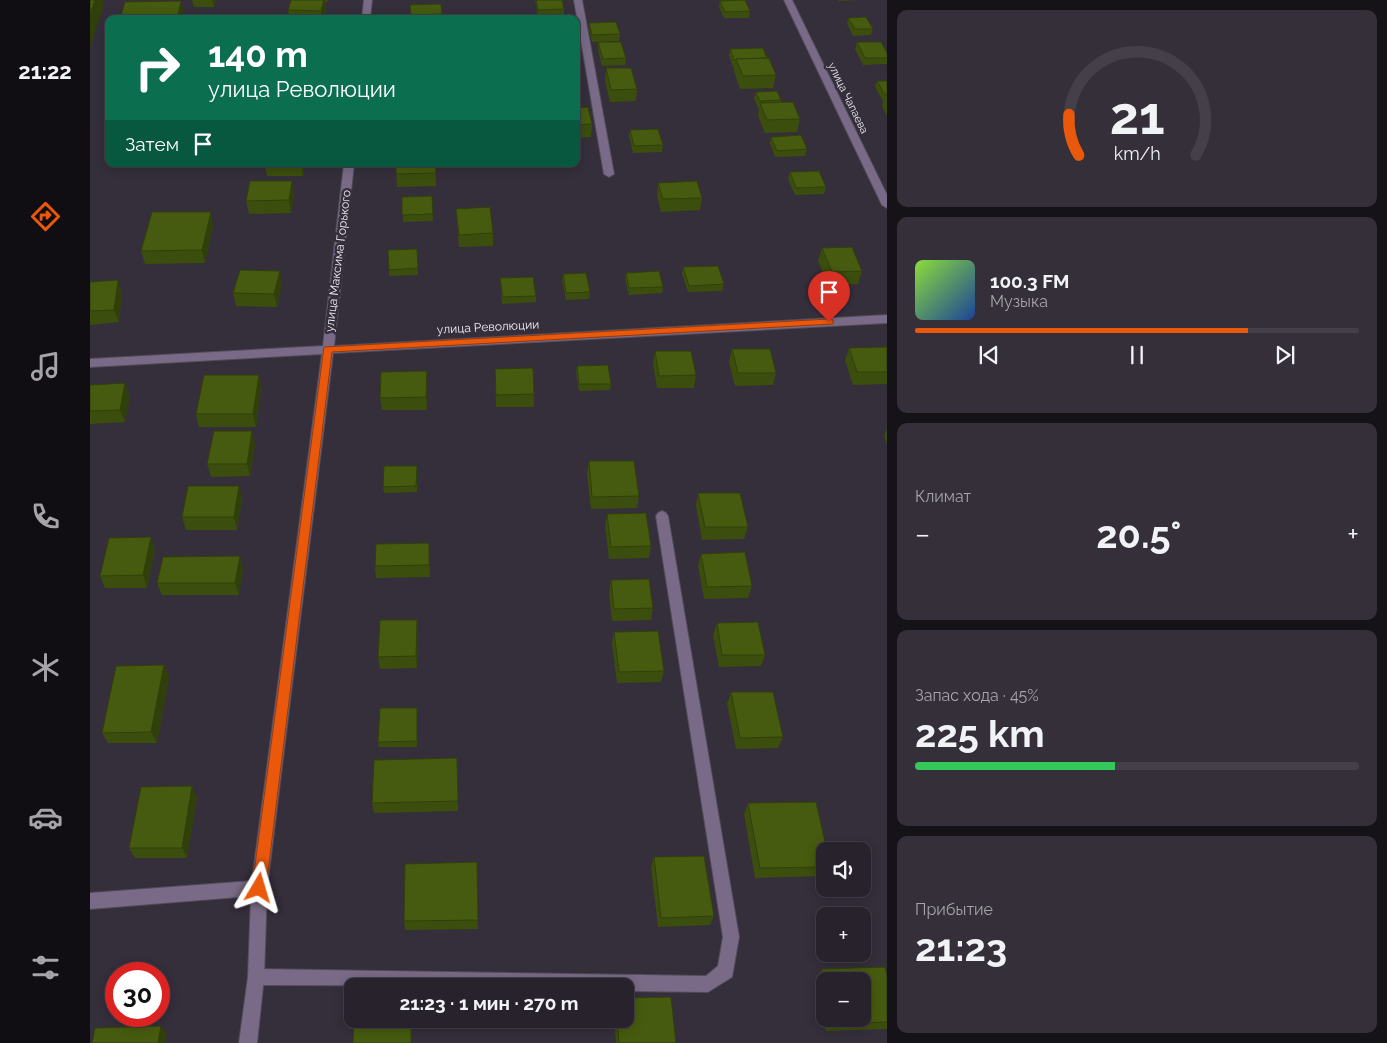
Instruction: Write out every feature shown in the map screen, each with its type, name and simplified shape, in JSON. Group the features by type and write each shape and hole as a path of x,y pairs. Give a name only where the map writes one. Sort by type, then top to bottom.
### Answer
{"street":[{"path":"366,15 368,0"},
{"path":"578,0 609,174"},
{"name":"улица Чапаева","path":"788,0 887,205"},
{"name":"улица Максима Горького","path":"248,1043 256,977 259,888 328,349 349,167"},
{"name":"улица Революции","path":"90,363 887,319"},
{"path":"256,977 708,984 726,971 731,937 662,516"},
{"path":"90,901 259,888"}],"building":[{"path":"90,0 95,0 90,15"},
{"path":"291,0 324,0 321,11 288,10"},
{"path":"536,0 562,0 564,9 538,10"},
{"path":"745,0 750,11 725,12 720,1"},
{"path":"181,1 178,15 121,15 125,2"},
{"path":"441,4 442,14 411,15 410,5"},
{"path":"866,17 873,29 855,29 848,18"},
{"path":"616,22 620,34 592,35 589,23"},
{"path":"598,42 621,42 626,58 603,59"},
{"path":"857,42 881,42 887,53 887,58 865,58"},
{"path":"763,48 767,58 736,60 734,60 730,49"},
{"path":"769,58 776,75 743,76 736,59"},
{"path":"606,68 631,68 637,89 611,90"},
{"path":"877,81 887,81 886,95 885,95"},
{"path":"777,91 781,100 760,101 756,92"},
{"path":"793,102 800,119 767,120 760,103"},
{"path":"588,107 592,124 580,125 580,108"},
{"path":"658,129 663,145 634,146 630,130"},
{"path":"801,135 807,149 777,151 771,137"},
{"path":"396,167 435,167 436,173 396,174"},
{"path":"819,171 826,187 796,188 790,172"},
{"path":"250,181 292,181 289,200 246,201"},
{"path":"697,181 702,198 663,199 658,183"},
{"path":"432,196 433,214 402,215 402,197"},
{"path":"490,207 493,233 459,235 456,209"},
{"path":"152,212 211,212 202,250 141,251"},
{"path":"852,247 862,271 832,272 822,248"},
{"path":"417,249 418,268 389,270 388,250"},
{"path":"718,266 724,284 689,286 683,267"},
{"path":"240,270 280,271 274,294 233,293"},
{"path":"659,271 663,287 629,288 626,273"},
{"path":"586,273 590,292 566,293 563,274"},
{"path":"533,277 536,296 503,297 500,278"},
{"path":"118,280 114,310 90,311 90,282"},
{"path":"887,347 887,372 857,372 849,348"},
{"path":"732,349 770,349 776,373 738,373"},
{"path":"655,351 691,351 696,375 659,376"},
{"path":"608,365 611,384 579,384 577,366"},
{"path":"533,368 534,394 496,395 495,369"},
{"path":"427,371 426,397 380,398 381,372"},
{"path":"204,375 259,375 253,414 196,414"},
{"path":"125,383 120,410 90,411 90,385"},
{"path":"214,431 252,431 247,464 207,464"},
{"path":"589,461 634,461 639,496 592,497"},
{"path":"384,466 417,466 416,486 383,487"},
{"path":"188,486 239,486 234,517 182,517"},
{"path":"698,493 740,493 748,527 705,527"},
{"path":"646,513 651,546 611,547 607,514"},
{"path":"151,537 143,575 100,576 109,538"},
{"path":"429,543 429,565 375,566 376,544"},
{"path":"745,552 752,586 707,587 701,554"},
{"path":"240,556 235,583 157,583 163,557"},
{"path":"649,579 653,608 614,609 611,580"},
{"path":"380,620 417,620 416,656 378,657"},
{"path":"758,622 765,655 722,655 717,623"},
{"path":"658,631 664,671 619,672 614,632"},
{"path":"164,665 151,732 102,733 116,666"},
{"path":"731,692 773,692 783,737 740,738"},
{"path":"380,708 417,708 417,741 378,742"},
{"path":"457,758 458,801 372,803 374,760"},
{"path":"192,786 182,848 129,848 141,787"},
{"path":"816,802 825,842 816,842 816,867 760,868 748,803"},
{"path":"704,856 714,916 661,918 654,857"},
{"path":"477,862 478,920 404,921 405,864"},
{"path":"885,967 887,976 887,1022 871,1023 871,972 823,972 822,969"},
{"path":"671,997 676,1043 619,1043 618,1028 634,1028 634,998"},
{"path":"161,1027 158,1043 92,1043 95,1028"},
{"path":"354,1028 411,1028 411,1043 353,1043"}],"route":[{"path":"259,888 328,349 829,322"}]}
